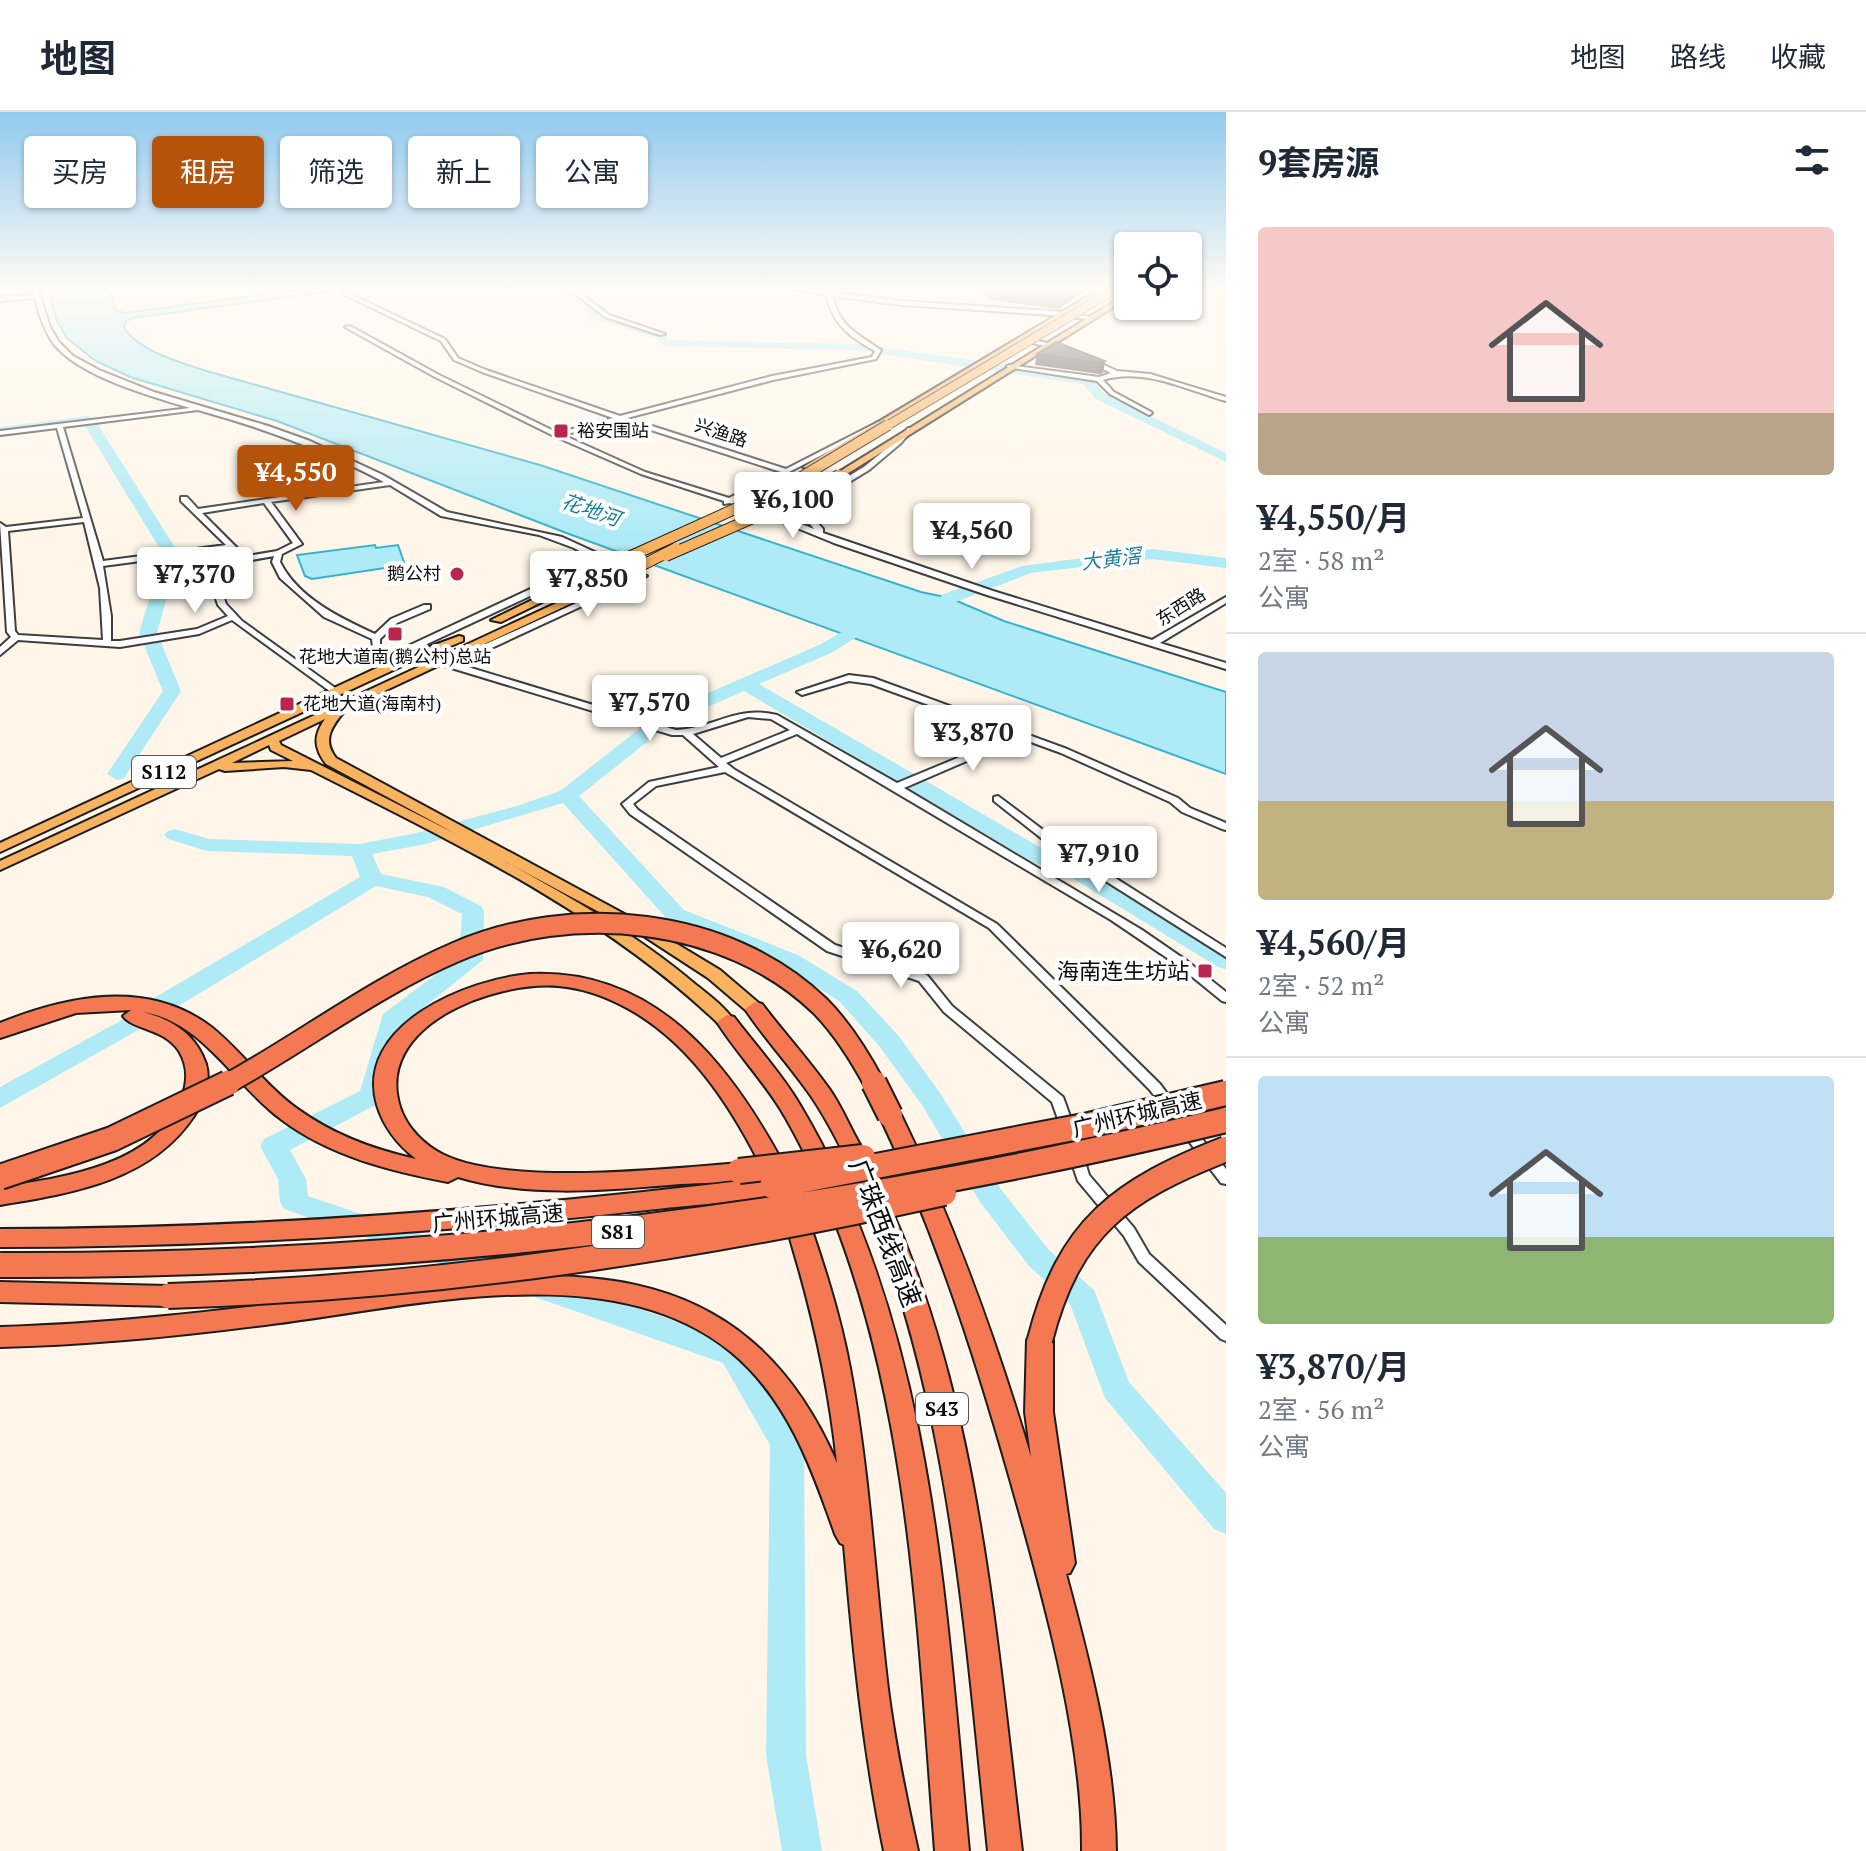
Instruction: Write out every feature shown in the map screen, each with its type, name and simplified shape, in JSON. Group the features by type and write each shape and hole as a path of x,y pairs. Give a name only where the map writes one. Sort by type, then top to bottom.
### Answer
{"highway":[{"path":"0,1177 92,1146 194,1101 286,1051 408,975 450,954 503,937 566,926 623,925 680,933 723,945 775,970 809,996 836,1025 862,1061 890,1115 929,1198 977,1324 1050,1565 1075,1669"},
{"path":"739,1171 660,1177 563,1179 471,1171 436,1160 414,1145 398,1127 388,1106 385,1085 388,1066 398,1046 417,1025 440,1008 477,991 519,981 565,981 606,990 648,1011 675,1032 710,1069 739,1109 776,1172 794,1212 829,1330 849,1445 884,1772 901,1851"},
{"path":"0,1031 41,1014 80,1005 109,1003 152,1007 195,1026 278,1105 316,1131 402,1164 467,1177 535,1184 582,1185 739,1171 952,1147 1089,1125"},
{"name":"广珠西线高速","path":"755,1009 797,1059 843,1131 886,1226 918,1317 942,1407 965,1534 1005,1851"},
{"path":"0,1044 47,1024 88,1015 131,1016 171,1030 188,1048 196,1066 197,1081 185,1113 162,1140 132,1160 101,1174 0,1196"},
{"name":"广珠西线高速","path":"727,1022 776,1082 815,1150 850,1230 881,1327 900,1407 917,1518 952,1851"},
{"name":"广州环城高速","path":"0,1238 280,1233 565,1212 772,1186 1089,1125 1226,1093"},
{"name":"广州环城高速","path":"0,1265 296,1259 571,1238 849,1198 1226,1120"},
{"path":"7,1292 210,1295 355,1286 525,1268 691,1244 859,1212 1050,1168 1188,1128"},
{"path":"1099,1851 1096,1806 1039,1412 1040,1340 1058,1278 1075,1248 1095,1223 1158,1177 1226,1149"},
{"path":"0,1337 112,1332 457,1292 549,1285 639,1295 678,1308 730,1336 752,1355 781,1388 805,1429 835,1493 860,1570 872,1660"}],"main road":[{"path":"600,570 808,467 968,370"},
{"name":"S112","path":"0,848 331,694 394,661 459,644 617,578 790,484 980,370"},
{"name":"S112","path":"344,705 438,661 459,644 600,570 802,487 997,370"},
{"path":"617,578 777,507 839,475 1004,370"},
{"path":"331,694 326,703 344,705"},
{"path":"272,739 280,727 305,714 331,694"},
{"path":"272,739 344,705"},
{"name":"广珠西线高速","path":"344,705 325,726 319,742 322,752 342,768 440,817 471,841 634,944 684,982 727,1022"},
{"name":"S112","path":"0,866 272,739"},
{"name":"S43","path":"272,739 276,747 328,774"},
{"path":"186,779 246,764 297,764 328,774"},
{"name":"广珠西线高速","path":"328,774 425,824 471,841 663,942 714,974 755,1009"}],"street":[{"path":"100,370 141,389 199,409 295,437 390,483 439,512 476,522 543,533 643,576 482,649 438,661"},
{"path":"426,370 556,435 643,473 990,593 1226,666"},
{"name":"兴渔路","path":"483,370 526,388 786,471"},
{"path":"556,435 772,378 820,370"},
{"path":"1033,370 1099,379 1118,373"},
{"path":"1112,370 1150,376 1226,399"},
{"path":"1099,379 1112,393 1149,413"},
{"path":"0,433 199,409"},
{"path":"727,502 880,423"},
{"path":"59,425 98,564 108,623 107,643"},
{"path":"760,511 784,510 849,479 888,451 910,429"},
{"path":"197,511 390,483"},
{"path":"815,497 807,504 806,514 818,530 837,541"},
{"path":"184,499 244,559"},
{"path":"209,565 279,553 298,544 266,501"},
{"path":"86,520 1,528 11,632 16,637 107,643 142,640 199,631 233,617"},
{"path":"98,564 232,547"},
{"path":"204,551 222,605 331,694"},
{"path":"279,553 276,562 283,576 327,615 376,638"},
{"path":"427,607 394,621 376,638 376,647 394,661 589,565 594,556"},
{"name":"东西路","path":"1154,643 1226,599"},
{"path":"0,652 16,637"},
{"path":"438,661 680,733 723,765 993,926 1155,1087 1226,1179"},
{"path":"802,692 849,678 873,681 1064,751 1226,827"},
{"path":"680,733 751,712 774,717 906,784 1162,948 1226,998"},
{"path":"799,730 723,765 653,784 627,804 831,948 923,978 948,1009 1058,1100 1083,1177 1129,1232 1144,1258 1226,1335"},
{"path":"929,732 975,754"},
{"path":"906,784 1017,736"},
{"path":"998,799 1059,847 1226,953"}],"water":[{"name":"花地河","path":"116,370 204,370 540,465 921,592 950,598 1004,621 1226,692 1226,774 569,534 277,421"},
{"path":"375,545 376,548 398,545 405,565 312,579 305,576 297,555"}],"waterway":[{"path":"1013,370 1087,381 1100,396 1226,458"},
{"path":"0,431 88,420 171,554 148,633 172,691 117,774"},
{"name":"大黄滘","path":"922,617 950,598 1028,569 1152,554 1226,563"},
{"path":"567,795 664,719 825,649 875,618"},
{"path":"745,684 1042,858 1067,865 1226,962"},
{"path":"360,850 418,839 567,795"},
{"path":"567,795 676,915 790,960 848,996 889,1041 931,1099 990,1195 1039,1258 1083,1298 1116,1389 1226,1518"},
{"path":"175,835 207,845 360,850"},
{"path":"360,850 372,879"},
{"path":"163,1004 372,879"},
{"path":"372,879 424,888 473,911 471,960 392,1020 372,1096 274,1146 292,1179 294,1202 499,1272"},
{"path":"0,1099 131,1023"},
{"path":"537,1286 734,1354 787,1443 786,1755 802,1851"}],"place":[{"name":"裕安围站","path":"561,431"},
{"name":"鹅公村","path":"457,574"},
{"name":"花地大道南(鹅公村)总站","path":"395,634"},
{"name":"花地大道(海南村)","path":"287,704"},
{"name":"海南连生坊站","path":"1205,971"}]}
